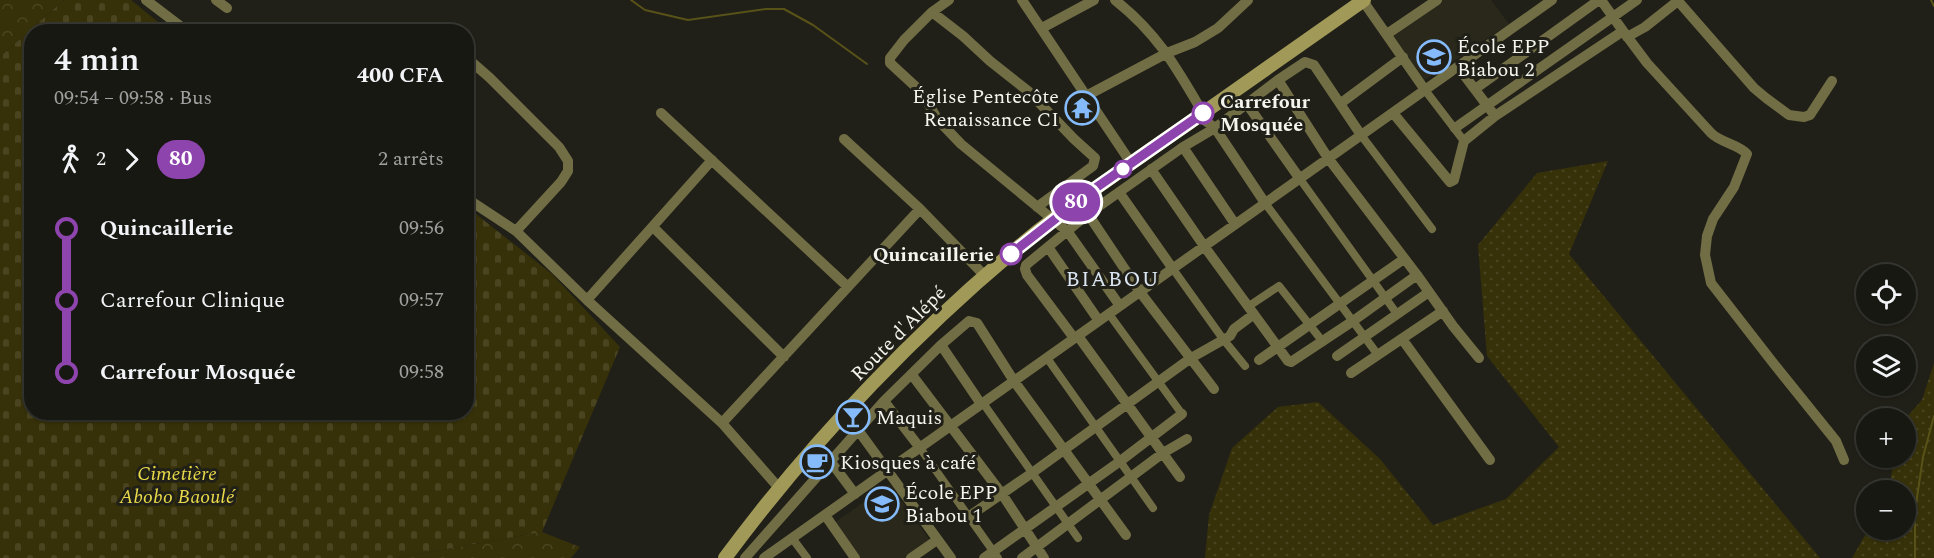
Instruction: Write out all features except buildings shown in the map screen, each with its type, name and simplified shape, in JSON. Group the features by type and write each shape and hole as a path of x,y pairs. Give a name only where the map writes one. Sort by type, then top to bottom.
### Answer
{"main road":[{"name":"Route d'Alépé","path":"725,558 779,488 910,346 984,276 1053,220 1131,163 1364,0"}],"street":[{"path":"146,0 178,24"},
{"path":"216,0 227,8"},
{"path":"949,0 932,12 904,40 890,58 890,63 916,87 938,120 961,144 1068,232 1120,306"},
{"path":"1022,0 1131,163"},
{"path":"1042,28 1094,0"},
{"path":"1115,0 1139,19 1167,53 1201,115 1215,128 1265,203 1378,354"},
{"path":"1086,96 1167,53 1195,42 1218,28 1248,0"},
{"path":"1364,0 1425,90 1464,141"},
{"path":"1387,34 1437,0"},
{"path":"1475,90 1600,0 1647,63 1711,133 1721,141 1747,154 1734,187 1713,219 1707,236 1705,255 1711,283 1836,441 1844,460"},
{"path":"1455,128 1637,0"},
{"path":"764,558 1549,1"},
{"path":"1393,113 1450,182 1454,180 1464,141 1495,116 1625,34 1645,27 1679,1 1754,88 1789,115 1804,117 1810,115 1832,81"},
{"path":"932,12 1028,92 1095,158 1093,166 1037,207"},
{"path":"1341,102 1402,57"},
{"path":"1180,477 1025,269 1026,265 1088,214 1183,147 1215,128 1302,63 1312,63 1341,102 1361,135 1432,229"},
{"path":"474,64 559,147 568,161 568,171 561,182 516,231"},
{"path":"1458,67 1495,116"},
{"path":"1278,80 1328,159 1479,358"},
{"path":"1247,104 1397,314"},
{"path":"661,113 848,287"},
{"path":"844,139 920,209 984,276"},
{"path":"1183,147 1235,224"},
{"path":"587,300 712,160"},
{"path":"1151,169 1204,246 1291,362 1417,275"},
{"path":"1119,192 1223,339 1245,366"},
{"path":"474,203 516,231 587,300 722,423 779,488"},
{"path":"722,423 920,209"},
{"path":"1088,214 1140,291 1214,389"},
{"path":"653,227 784,357"},
{"path":"1048,247 1099,321"},
{"path":"1259,360 1404,259"},
{"path":"968,517 1096,428 1126,403 1191,358 1230,336 1252,310 1279,286 1323,342"},
{"path":"1337,356 1429,292"},
{"path":"1351,373 1443,310"},
{"path":"884,401 920,448 992,556 1182,414 1109,314"},
{"path":"745,558 884,401 969,321 977,323 1014,381 1126,535"},
{"path":"1402,339 1490,460"},
{"path":"941,345 1055,508 1078,537"},
{"path":"1047,358 1153,508"},
{"path":"912,375 1002,494 1044,558"},
{"path":"858,430 951,558"},
{"path":"1022,558 1163,453 1187,439"},
{"path":"831,462 855,494"},
{"path":"825,515 855,558"},
{"path":"792,538 807,558"},
{"path":"911,558 937,540"}],"shaded area":[{"name":"École EPP Biabou 2","path":"1437,0 1491,0 1509,24 1425,80 1391,33"},
{"name":"École EPP Biabou 1","path":"889,484 932,543 911,558 857,558 833,524"}],"green space":[{"path":"0,0 64,0 37,24 24,24 24,36 0,57"},
{"name":"Cimetière Abobo Baoulé","path":"64,0 131,0 160,24 37,24"},
{"name":"Cimetière Abobo Baoulé","path":"24,36 24,420 474,420 474,213 552,274 620,347 542,532 396,558 0,558 0,57"},
{"path":"1608,161 1569,254 1820,558 1205,558 1209,515 1232,448 1278,407 1318,402 1380,459 1433,525 1506,499 1559,447 1487,356 1478,245 1537,173"},
{"path":"1934,363 1934,558 1852,558 1862,540 1916,540 1916,480 1891,480 1892,468 1916,468 1915,408 1922,400"},
{"path":"542,532 580,547 571,558 396,558"}],"waterway":[{"path":"631,0 645,10 688,20 766,9 784,9 813,25 867,64"},
{"path":"1931,0 1934,6"},
{"path":"1915,558 1915,511 1923,457 1934,416"}],"bus line":[{"name":"80","path":"1011,254 1087,194 1203,113"}],"place":[{"name":"École EPP Biabou 2","path":"1434,57"},
{"name":"Église Pentecôte Renaissance CI","path":"1082,108"},
{"name":"Carrefour Mosquée","path":"1203,113"},
{"name":"Quincaillerie","path":"1011,254"},
{"name":"Maquis","path":"853,417"},
{"name":"Kiosques à café","path":"817,462"},
{"name":"École EPP Biabou 1","path":"882,504"}],"district":[{"name":"BIABOU","path":"1113,279"}]}
